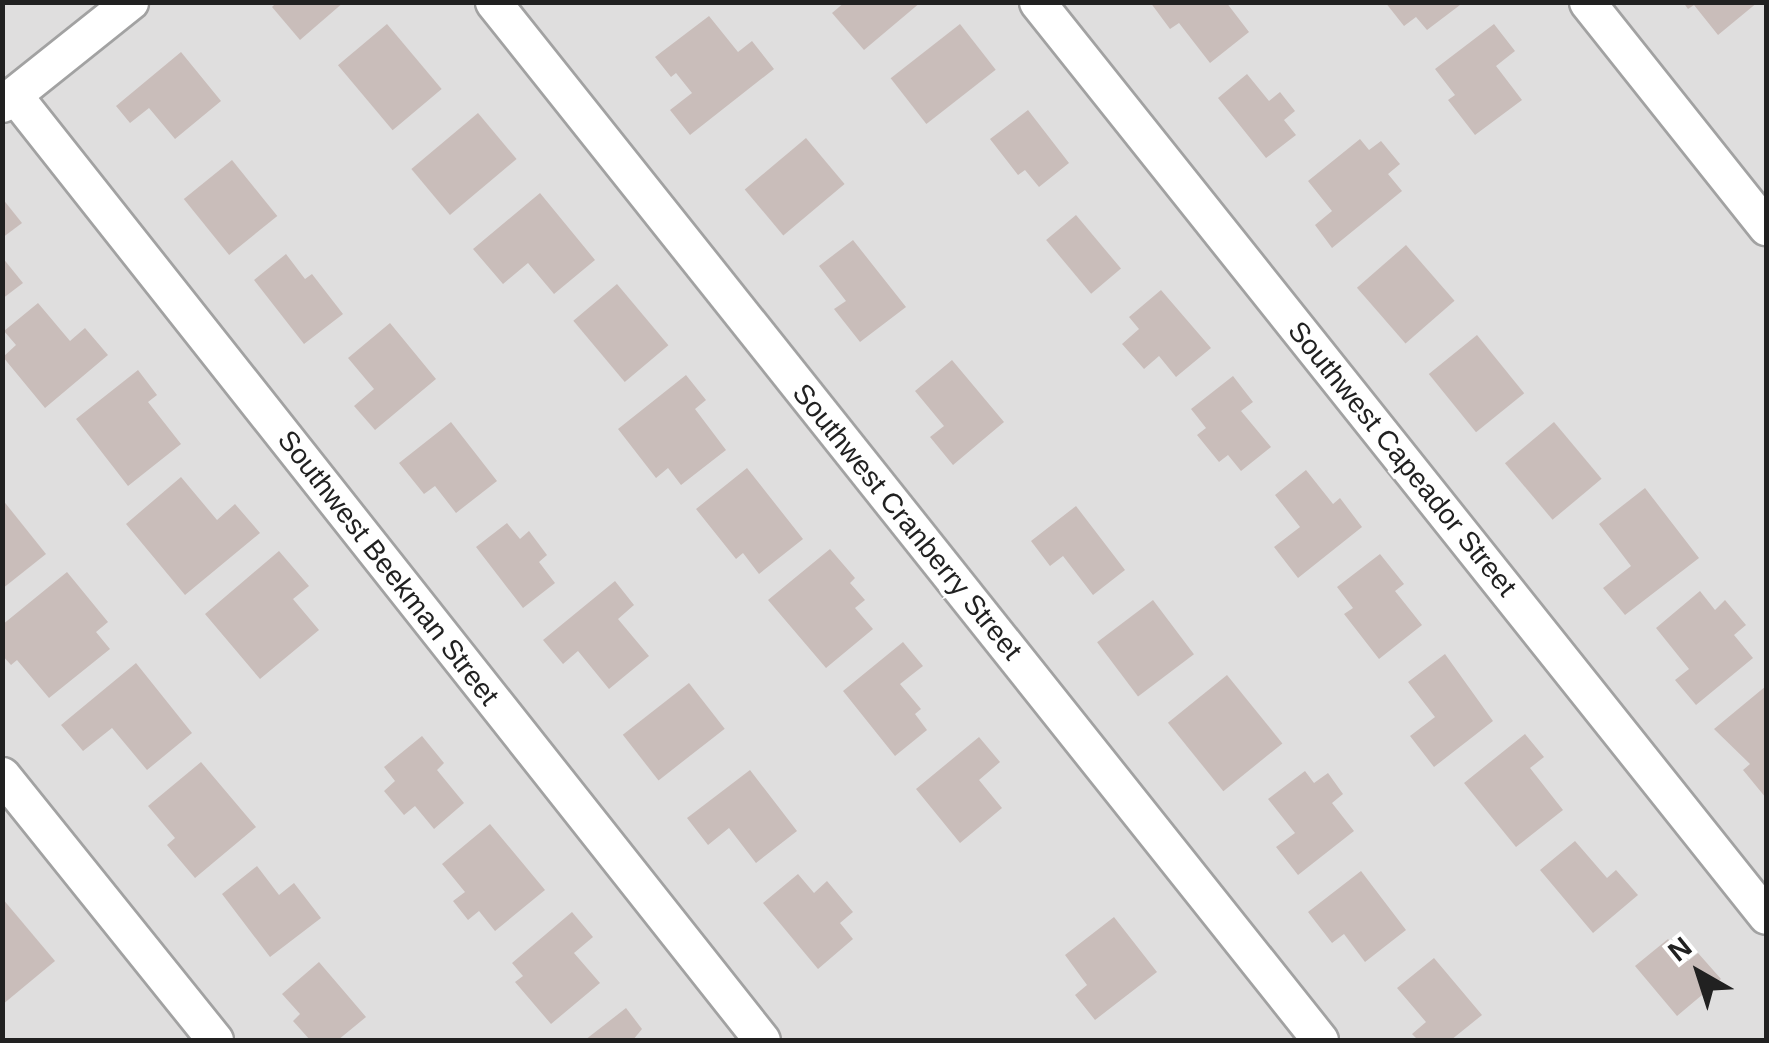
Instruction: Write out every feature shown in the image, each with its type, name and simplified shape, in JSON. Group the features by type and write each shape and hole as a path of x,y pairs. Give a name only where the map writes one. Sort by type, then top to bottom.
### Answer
{"street":[{"path":"8,100 130,2"},
{"name":"Southwest Cranberry Street","path":"493,2 1320,1040"},
{"name":"Southwest Capeador Street","path":"1037,2 1766,916"},
{"path":"1586,2 1766,226"},
{"name":"Southwest Beekman Street","path":"8,100 762,1040"},
{"path":"2,775 214,1040"}],"shaded area":[{"path":"3,3 1766,3 1766,1040 3,1040"}],"building":[{"path":"277,2 344,2 300,40 272,7"},
{"path":"845,2 921,2 864,50 832,13"},
{"path":"1150,2 1226,2 1249,32 1210,63 1179,23 1170,29"},
{"path":"1385,2 1460,5 1427,30 1416,17 1404,26"},
{"path":"1683,2 1758,2 1718,35 1694,5 1688,9"},
{"path":"709,16 738,52 752,41 774,69 690,135 670,110 692,93 676,73 671,77 655,57"},
{"path":"387,24 442,89 393,130 338,65"},
{"path":"960,24 996,70 926,124 891,78"},
{"path":"1494,24 1515,51 1496,66 1522,100 1475,135 1448,100 1455,95 1435,69"},
{"path":"181,52 221,101 175,139 149,108 130,123 116,106"},
{"path":"1247,74 1269,101 1280,92 1295,111 1284,120 1296,135 1266,158 1218,98"},
{"path":"1028,110 1069,163 1039,187 1025,170 1018,175 990,139"},
{"path":"478,113 517,159 450,215 411,169"},
{"path":"806,138 845,184 783,235 745,189"},
{"path":"1360,139 1369,150 1381,141 1400,164 1388,174 1402,191 1332,248 1315,225 1332,211 1308,181"},
{"path":"232,160 277,216 229,255 184,199"},
{"path":"540,193 595,260 554,294 528,263 503,284 473,249"},
{"path":"2,198 22,223 2,238"},
{"path":"1076,215 1121,269 1091,294 1046,240"},
{"path":"853,240 906,307 860,342 834,309 846,301 819,266"},
{"path":"1406,245 1455,301 1405,343 1357,288"},
{"path":"286,254 305,279 312,274 343,314 304,344 254,280"},
{"path":"2,257 23,283 2,299"},
{"path":"617,284 668,345 625,382 573,321"},
{"path":"1161,290 1211,348 1176,377 1159,356 1144,369 1122,344 1139,329 1129,317"},
{"path":"38,303 70,341 85,328 108,355 45,408 3,357 16,345 4,331"},
{"path":"390,323 436,379 375,430 354,406 374,389 348,358"},
{"path":"1477,335 1524,393 1476,432 1429,374"},
{"path":"952,360 1004,422 953,465 930,437 944,426 915,391"},
{"path":"138,370 157,395 148,402 181,444 128,486 76,419"},
{"path":"686,375 706,400 695,409 726,450 681,485 668,468 656,478 618,429"},
{"path":"1233,376 1253,402 1241,411 1271,447 1241,471 1228,455 1219,462 1197,435 1206,428 1191,409"},
{"path":"451,422 497,481 456,513 435,486 424,494 399,463"},
{"path":"1554,422 1602,479 1553,520 1505,463"},
{"path":"747,468 803,539 759,574 743,553 736,559 696,509"},
{"path":"1306,470 1333,504 1340,498 1362,527 1298,578 1274,547 1300,527 1275,495"},
{"path":"181,477 217,520 235,504 260,533 185,595 126,524"},
{"path":"1645,488 1699,558 1625,615 1603,588 1631,566 1599,524"},
{"path":"2,499 46,554 2,589"},
{"path":"1076,506 1125,570 1093,595 1063,556 1050,566 1031,541"},
{"path":"507,523 520,539 529,531 547,555 539,562 555,583 523,608 476,547"},
{"path":"830,549 855,578 850,583 865,600 855,608 873,629 826,668 768,600"},
{"path":"279,551 309,586 293,599 319,630 260,679 205,614"},
{"path":"1380,554 1404,584 1395,591 1422,625 1379,659 1344,614 1353,608 1337,587"},
{"path":"67,572 108,622 96,632 110,649 49,698 17,660 11,665 2,655 2,625"},
{"path":"615,581 634,605 618,619 649,656 609,689 578,651 563,664 543,640"},
{"path":"1700,591 1715,610 1725,600 1746,625 1734,635 1753,658 1696,705 1675,680 1689,669 1656,628"},
{"path":"1153,600 1194,654 1138,696 1097,642"},
{"path":"903,642 923,666 900,684 921,709 915,714 927,730 895,756 843,691"},
{"path":"1445,654 1493,721 1434,767 1410,736 1435,717 1408,682"},
{"path":"136,663 192,733 147,770 112,728 83,751 61,725"},
{"path":"1227,675 1282,743 1223,791 1168,723"},
{"path":"689,683 725,729 659,780 623,735"},
{"path":"1766,686 1766,798 1743,770 1750,764 1714,729"},
{"path":"1525,734 1544,757 1530,768 1563,810 1516,847 1464,783"},
{"path":"422,736 444,763 437,770 464,803 434,829 415,806 404,815 384,791 395,781 384,767"},
{"path":"979,737 1000,762 979,780 1002,808 960,843 916,789"},
{"path":"201,762 256,827 195,878 167,845 175,838 148,806"},
{"path":"750,770 797,831 756,863 729,828 708,845 687,818"},
{"path":"1305,771 1314,783 1328,773 1343,794 1332,803 1354,831 1298,875 1276,847 1295,833 1268,799"},
{"path":"490,824 545,890 495,931 479,911 468,920 453,901 465,892 442,864"},
{"path":"1575,841 1607,878 1616,870 1638,895 1593,933 1540,870"},
{"path":"257,866 279,895 294,883 321,918 270,957 222,894"},
{"path":"1361,871 1406,930 1365,962 1344,934 1332,943 1308,912"},
{"path":"798,874 814,893 827,881 853,912 840,923 853,939 818,969 763,903"},
{"path":"2,898 55,961 2,1005"},
{"path":"572,912 593,937 574,953 600,983 551,1024 515,982 523,976 512,963"},
{"path":"1114,917 1157,972 1095,1020 1075,995 1087,985 1065,955"},
{"path":"1668,939 1688,961 1698,953 1721,979 1677,1016 1635,966"},
{"path":"1434,958 1482,1015 1451,1040 1418,1040 1412,1034 1426,1022 1397,988"},
{"path":"319,962 366,1017 338,1040 310,1040 293,1021 300,1014 282,994"},
{"path":"626,1008 642,1029 633,1040 585,1040"}]}
